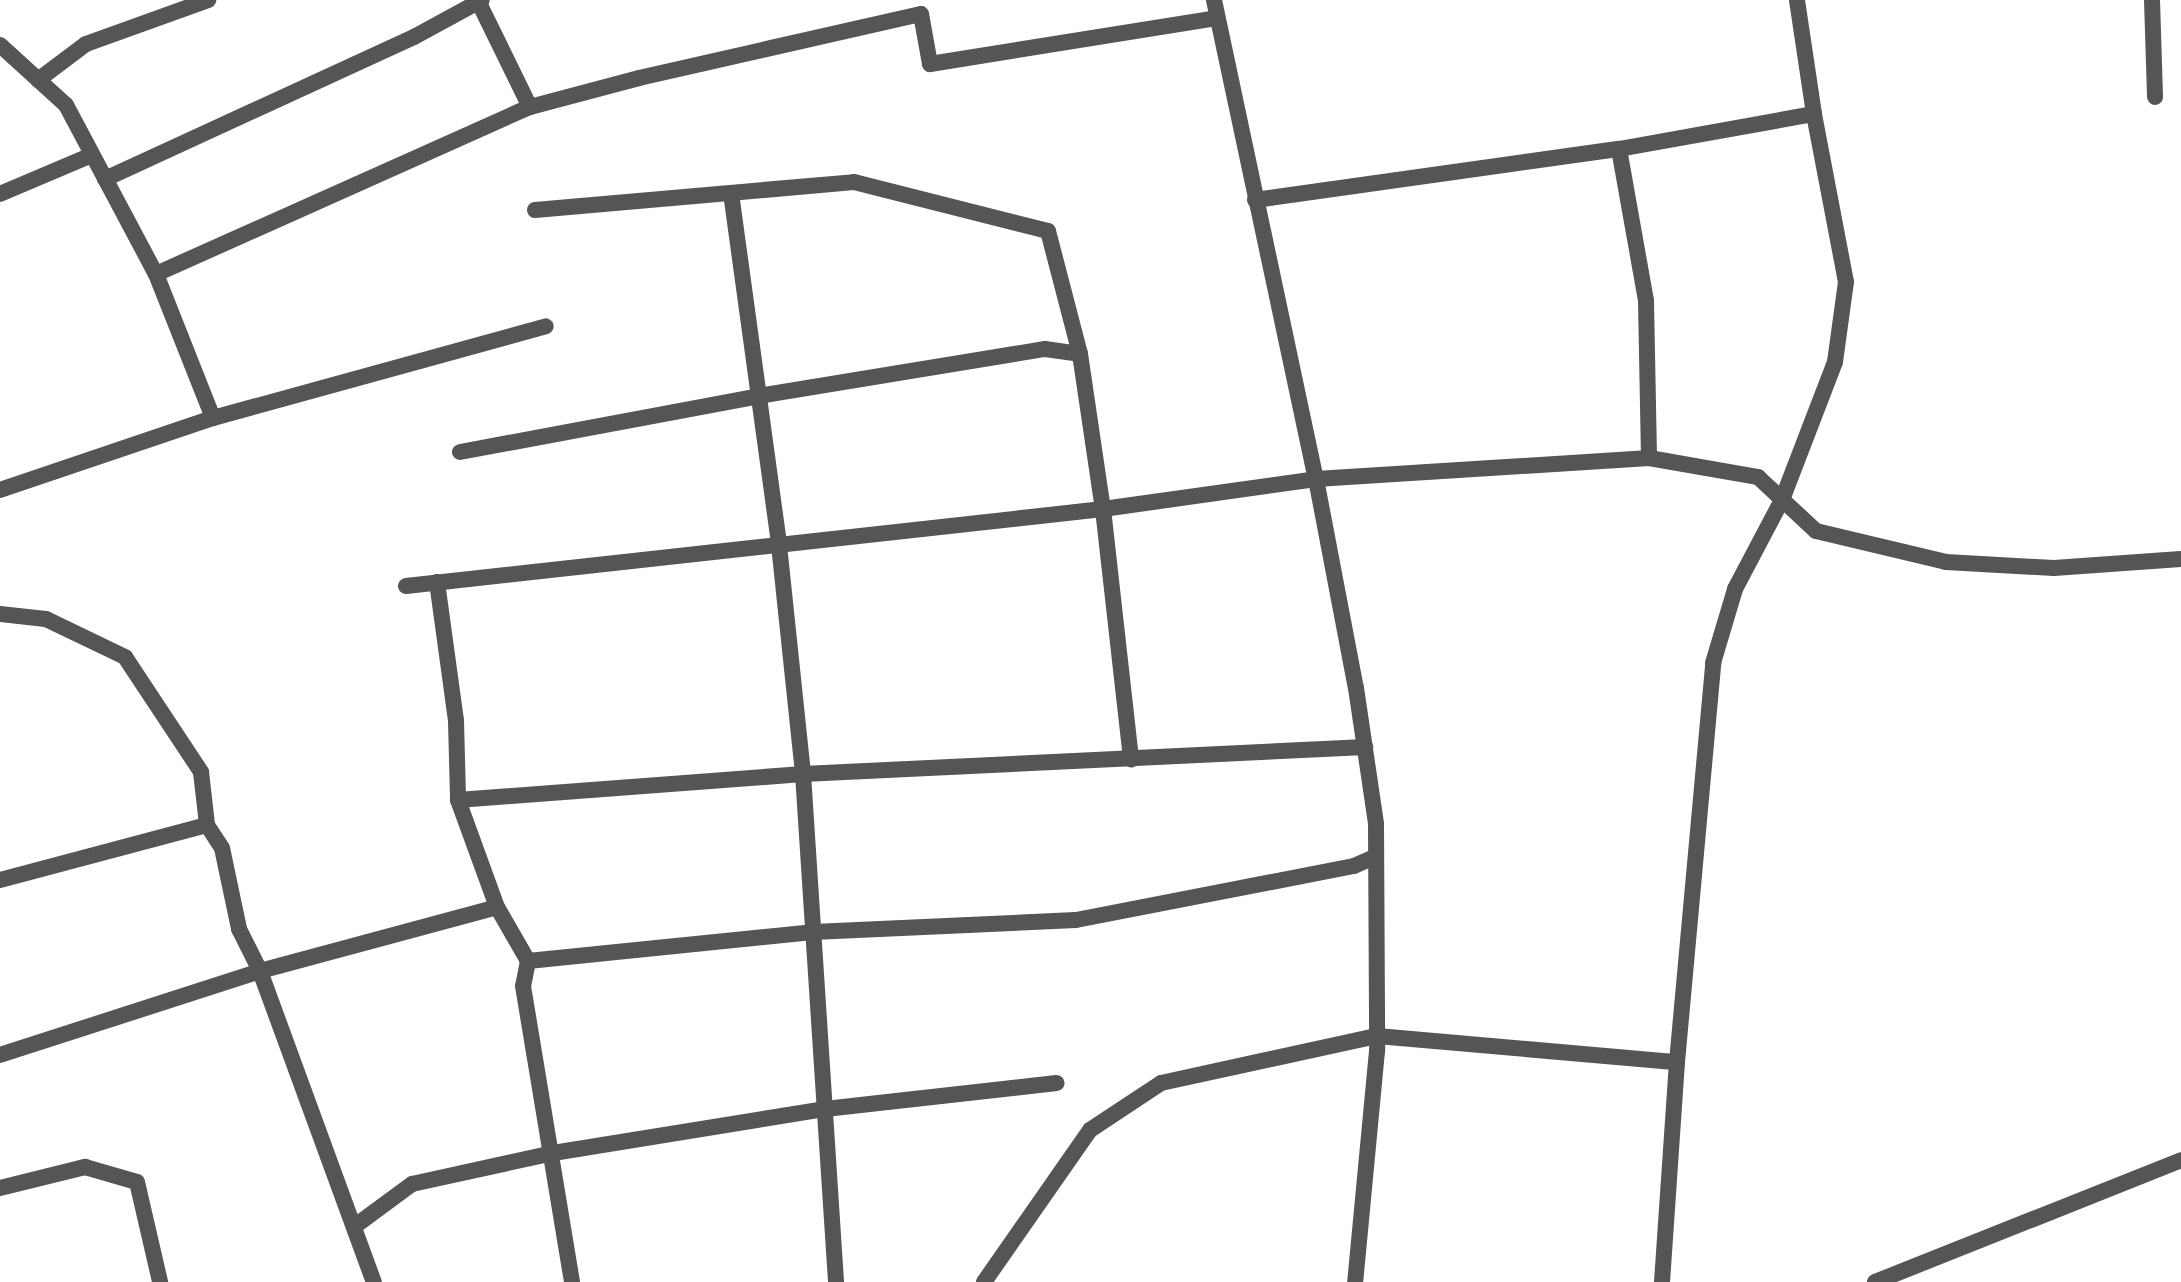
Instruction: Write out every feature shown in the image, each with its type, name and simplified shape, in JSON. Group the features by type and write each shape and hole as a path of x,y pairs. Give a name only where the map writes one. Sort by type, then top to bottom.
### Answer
{"street":[{"path":"38,80 86,44 208,0"},
{"path":"1214,0 1316,479 1376,824 1377,1036 1355,1282"},
{"path":"1662,1282 1677,1062 1713,663 1735,589 1782,500 1835,362 1846,282 1814,114 1797,0"},
{"path":"2152,0 2155,97"},
{"path":"105,179 414,37 481,2 530,107"},
{"path":"156,274 530,107 639,78 921,14 930,64 1216,18"},
{"path":"0,45 66,105 156,274 213,418"},
{"path":"1255,200 1619,149 1814,114"},
{"path":"1619,149 1646,301 1649,458"},
{"path":"0,194 92,155"},
{"path":"535,210 854,182 1048,231 1080,354 1103,509 1131,759"},
{"path":"731,193 779,545 803,774 836,1282"},
{"path":"0,490 213,418 546,326"},
{"path":"460,452 758,396 1045,349 1080,354"},
{"path":"406,586 1103,509 1316,479 1649,458 1758,477 1816,531 1946,562 2054,568 2181,559"},
{"path":"437,582 456,721 458,800 497,907 528,961 523,986 572,1282"},
{"path":"0,614 46,619 125,657 201,772 207,825 222,848 239,929 260,971 374,1282"},
{"path":"458,800 803,774 1365,747"},
{"path":"0,880 207,825"},
{"path":"528,961 813,932 1076,920 1354,866 1376,856"},
{"path":"0,1055 260,971 497,907"},
{"path":"984,1282 1090,1130 1161,1083 1377,1036 1677,1062"},
{"path":"355,1226 412,1184 553,1153 825,1109 1057,1083"},
{"path":"1875,1282 2181,1160"},
{"path":"0,1188 85,1167 137,1182 160,1282"}]}
